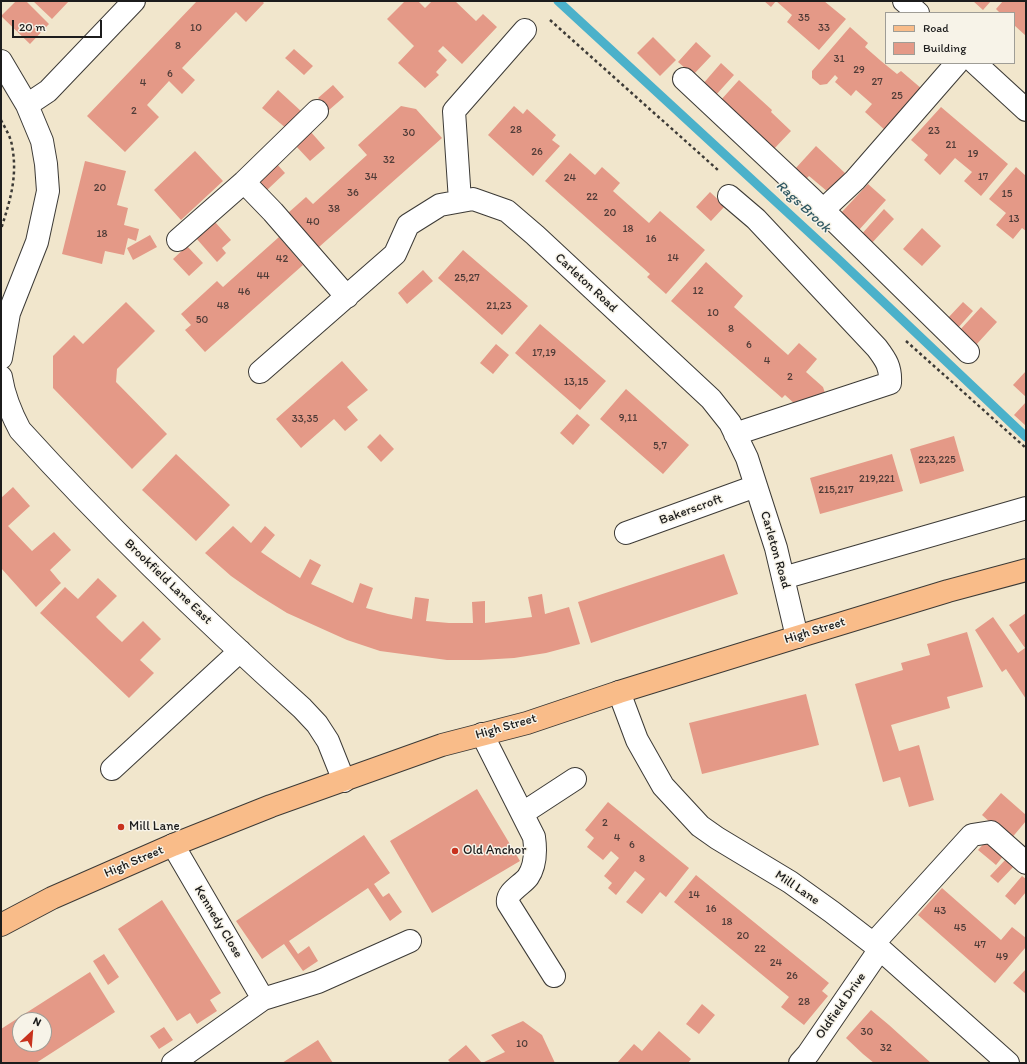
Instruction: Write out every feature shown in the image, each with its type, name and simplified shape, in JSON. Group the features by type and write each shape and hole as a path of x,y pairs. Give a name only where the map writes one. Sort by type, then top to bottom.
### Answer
{"main road":[{"name":"High Street","path":"1,925 52,898 173,845 271,806 442,745 527,722 619,692 948,591 1026,570"}],"street":[{"path":"28,104 48,91 134,1"},
{"path":"904,1 917,12"},
{"path":"460,202 454,111 525,30"},
{"path":"1,61 28,104 42,141 46,164 48,191 37,242 9,312 1,351"},
{"path":"823,210 855,180 956,64"},
{"path":"976,64 1026,110"},
{"path":"684,79 823,210 968,352"},
{"path":"178,240 244,182 317,111"},
{"path":"244,182 273,212 347,297"},
{"path":"729,196 756,219 876,348 887,361 891,373 890,383 735,434"},
{"name":"Carleton Road","path":"260,372 395,254 408,225 440,205 473,199 507,211 524,225 711,399 730,423 747,458 776,548 797,637"},
{"name":"Brookfield Lane East","path":"1,377 11,413 20,430 115,530 317,724 328,742 344,781"},
{"name":"Bakerscroft","path":"626,534 756,486"},
{"path":"783,578 1026,508"},
{"path":"112,769 240,651"},
{"name":"Mill Lane","path":"619,692 637,740 663,786 700,826 790,882 877,946 1008,1063"},
{"path":"482,734 534,837 536,855 528,876 509,895 507,900 554,976"},
{"path":"523,813 575,780"},
{"name":"Oldfield Drive","path":"800,1063 808,1054 877,946 972,835 991,832 1026,863"},
{"name":"Kennedy Close","path":"173,845 263,998"},
{"path":"173,1063 263,998 318,982 410,941"}],"path":[{"path":"1,120 12,145 14,173 13,191 1,229"}],"building":[{"path":"16,1 26,1 49,24 30,44 1,16"},
{"path":"33,1 69,1 52,19"},
{"path":"197,1 262,1 264,3 246,22 236,12 182,68 195,80 182,94 169,81 147,105 159,117 125,152 87,116"},
{"path":"405,1 418,1 425,8 432,1 455,1 476,21 483,14 497,27 462,64 443,46 438,51 447,60 436,72 439,75 425,88 398,63 414,46 387,19"},
{"path":"764,1 776,1 771,7"},
{"path":"776,1 824,1 846,19 819,50 787,22 792,15"},
{"path":"973,1 991,1 983,10"},
{"path":"1003,1 1026,1 1026,36 1015,26 1015,12 999,12 996,9"},
{"path":"850,27 868,43 865,47 881,61 897,74 901,71 922,89 886,131 865,112 872,104 856,90 851,96 835,82 838,78 835,75 827,84 820,85 812,78 812,71"},
{"path":"653,37 676,60 660,76 637,53"},
{"path":"696,42 711,56 693,75 678,62"},
{"path":"294,49 313,66 304,75 285,58"},
{"path":"721,63 734,75 715,96 702,85"},
{"path":"739,80 772,110 771,112 791,131 772,151 720,101"},
{"path":"333,85 344,97 329,110 318,98"},
{"path":"278,90 302,112 287,129 262,108"},
{"path":"401,106 416,109 442,138 319,247 288,213 306,197 313,204 367,155 358,145"},
{"path":"514,106 523,114 527,109 556,135 552,140 560,146 533,176 488,135"},
{"path":"941,107 1008,164 981,196 964,181 972,172 955,158 940,175 924,160 928,155 911,140"},
{"path":"310,131 325,148 310,161 295,145"},
{"path":"816,146 845,173 828,192 809,176 806,179 795,169"},
{"path":"195,151 223,181 181,220 154,190"},
{"path":"570,153 595,175 602,167 620,183 613,191 649,223 660,211 705,250 666,294 647,277 650,274 545,181"},
{"path":"85,161 126,171 117,205 128,208 124,225 139,229 136,241 128,238 124,255 105,251 102,264 62,254"},
{"path":"275,162 285,173 267,190 257,179"},
{"path":"1016,167 1026,176 1026,231 1022,228 1013,239 996,225 1006,213 989,199"},
{"path":"868,184 886,200 858,231 840,214"},
{"path":"710,192 725,206 711,221 696,207"},
{"path":"884,209 894,219 870,245 860,236"},
{"path":"215,222 231,240 222,248 226,253 217,262 196,238"},
{"path":"922,228 941,246 922,266 903,249"},
{"path":"150,235 157,247 133,260 127,248"},
{"path":"279,237 303,265 205,352 185,330 191,325 181,314 217,281 223,287"},
{"path":"187,246 203,263 189,276 173,259"},
{"path":"463,250 528,306 502,335 438,278"},
{"path":"706,262 743,296 734,307 788,355 799,343 817,359 806,372 823,387 826,396 796,405 785,395 782,398 671,301"},
{"path":"423,270 433,281 407,304 398,293"},
{"path":"126,302 155,331 117,369 116,382 167,434 132,469 53,388 53,356 74,335 83,344"},
{"path":"963,302 973,311 957,329 947,319"},
{"path":"981,307 997,322 975,346 959,331"},
{"path":"540,324 606,381 580,410 515,353"},
{"path":"496,344 509,355 493,374 480,363"},
{"path":"342,361 368,390 347,407 358,420 345,431 334,419 301,448 276,419"},
{"path":"1026,371 1026,397 1013,385"},
{"path":"626,389 689,445 663,474 600,419"},
{"path":"1026,402 1026,426 1014,415"},
{"path":"577,414 590,425 573,445 560,433"},
{"path":"380,434 394,449 381,462 367,447"},
{"path":"954,436 964,471 920,484 910,449"},
{"path":"176,454 230,505 196,541 142,490"},
{"path":"892,454 903,491 820,514 810,478"},
{"path":"13,487 30,506 8,526 32,551 54,532 71,550 50,570 61,583 36,607 1,568 1,498"},
{"path":"233,526 251,543 265,526 275,535 261,552 300,578 310,559 321,565 311,584 353,603 360,583 373,588 366,608 388,614 412,619 415,597 429,599 426,621 473,623 472,602 485,601 485,623 509,620 532,617 528,597 542,594 545,614 569,607 580,644 546,653 514,658 447,660 380,651 347,640 287,613 231,576 205,553"},
{"path":"724,554 738,594 591,643 578,602"},
{"path":"98,578 117,596 96,617 109,630 122,642 143,621 161,639 140,660 154,673 129,698 40,613 65,587 78,599"},
{"path":"1026,613 1026,699 1006,669 1002,672 975,630 993,617 1018,653 1025,648 1009,625"},
{"path":"967,632 983,687 947,697 950,708 891,725 899,751 919,745 934,800 909,807 900,777 883,782 855,684 903,670 901,663 930,655 927,644"},
{"path":"806,694 819,745 702,774 689,723"},
{"name":"Old Anchor","path":"477,789 520,861 432,913 390,841"},
{"path":"1001,793 1026,815 1026,821 1010,840 982,815"},
{"path":"608,802 689,868 666,897 660,892 642,914 626,902 645,879 635,871 616,895 608,888 612,883 604,876 619,858 611,851 603,860 587,847 594,838 585,830"},
{"path":"364,835 390,873 374,884 383,897 389,893 402,912 390,921 368,888 289,941 298,954 309,946 318,961 303,971 284,944 262,959 236,921"},
{"path":"987,840 1004,855 996,865 978,850"},
{"path":"1007,858 1015,865 998,883 990,876"},
{"path":"696,875 829,983 822,991 828,996 804,1025 781,1007 789,997 674,902"},
{"path":"1022,876 1026,879 1026,892 1015,905 1005,896"},
{"path":"942,888 1001,940 1012,927 1026,938 1026,947 995,983 918,915"},
{"path":"162,900 221,993 210,1000 217,1011 197,1024 190,1013 177,1021 118,929"},
{"path":"104,954 119,977 108,985 93,961"},
{"path":"1026,969 1026,994 1013,983"},
{"path":"90,972 115,1012 36,1063 1,1063 1,1029 12,1022 12,1052 52,1052 52,1012 28,1012"},
{"path":"702,1004 715,1015 699,1034 686,1024"},
{"path":"871,1010 931,1063 874,1063 863,1054 846,1038"},
{"path":"523,1021 542,1035 555,1063 482,1063 505,1052 491,1035"},
{"path":"164,1027 173,1040 159,1049 150,1036"},
{"path":"659,1031 691,1059 688,1063 617,1063 634,1044 642,1051"},
{"path":"318,1040 333,1063 282,1063"},
{"path":"466,1045 482,1063 451,1063 448,1060"}],"waterway":[{"name":"Rags Brook","path":"558,1 837,258 1026,437"}],"place":[{"name":"Mill Lane","path":"121,827"},
{"name":"Old Anchor","path":"455,851"}]}
